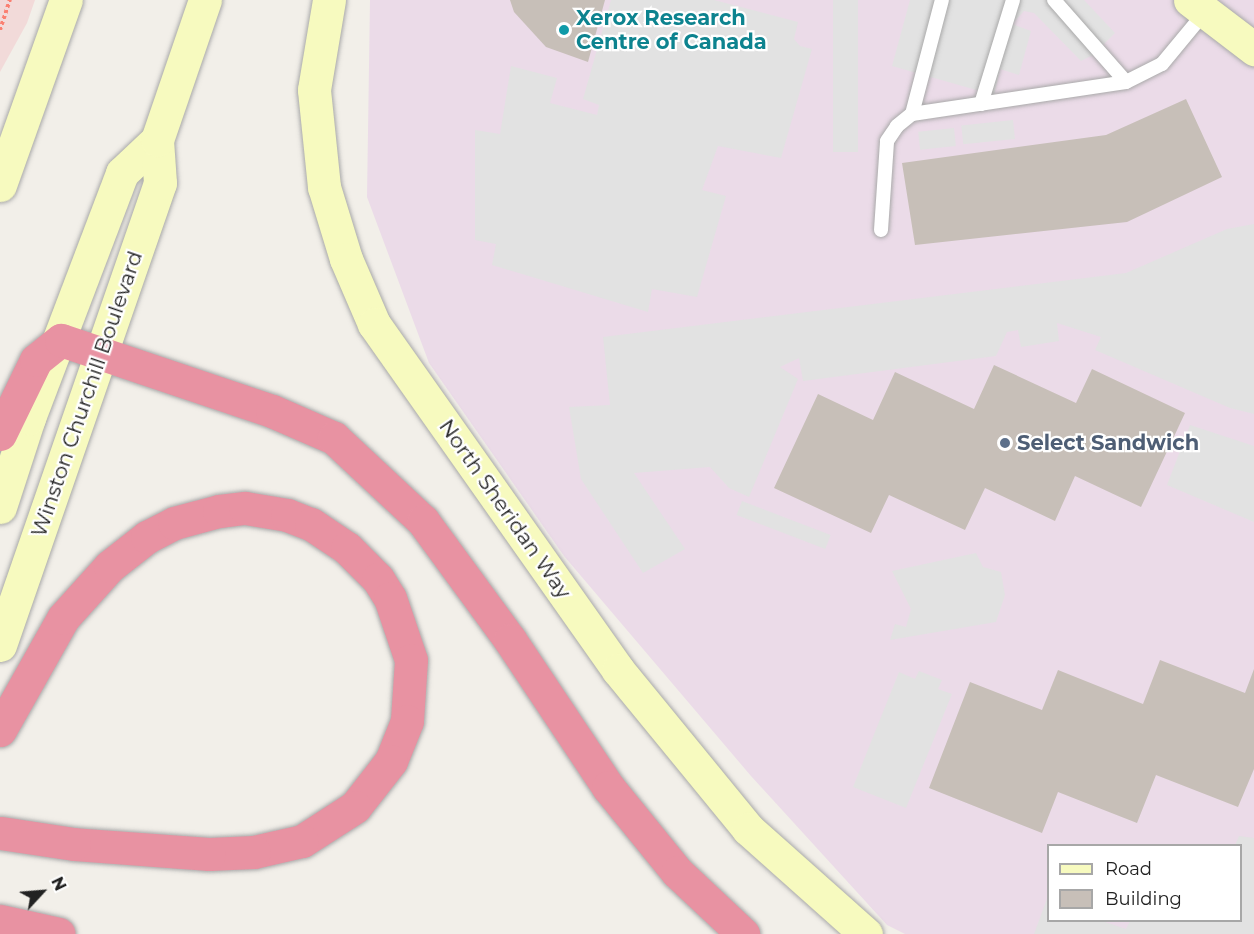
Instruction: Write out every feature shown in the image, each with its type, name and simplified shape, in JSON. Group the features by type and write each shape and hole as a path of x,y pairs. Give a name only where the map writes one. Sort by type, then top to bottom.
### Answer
{"highway":[{"path":"0,434 36,360 61,340 272,411 334,438 349,449 423,521 510,640 608,787 677,872 743,934"},
{"path":"0,730 63,618 110,566 147,537 174,523 219,511 245,508 288,515 311,524 347,548 378,579 390,598 411,660 407,721 391,761 356,807 302,841 254,852 209,854 74,844 0,832"},
{"path":"0,921 58,934"}],"street":[{"path":"0,185 66,0"},
{"name":"Winston Churchill Boulevard","path":"0,645 160,183 157,140 205,0"},
{"name":"North Sheridan Way","path":"329,0 314,90 324,187 346,260 374,324 618,670 748,829 866,934"},
{"path":"1197,6 1254,49"},
{"name":"Winston Churchill Boulevard","path":"0,507 28,418 61,340 122,173 157,140"}],"lane":[{"path":"912,114 942,0"},
{"path":"981,104 1013,0"},
{"path":"1054,0 1126,82"},
{"path":"881,230 887,141 897,126 912,114 1126,82 1162,64 1197,6"}],"path":[{"path":"0,30 10,0"}],"shaded area":[{"path":"0,0 35,0 27,23 0,72"},
{"path":"370,0 1254,0 1254,934 905,934 887,925 751,776 564,556 429,363 367,197"},
{"path":"611,0 714,0 798,22 794,39 800,46 812,49 781,158 718,146 702,190 726,196 697,297 652,289 648,312 492,265 496,244 475,240 475,130 500,134 511,66 557,78 550,103 597,115 599,105 583,99"},
{"path":"833,0 858,0 858,152 833,152"},
{"path":"910,0 1084,0 1115,33 1093,55 1081,61 1034,13 1024,11 1012,24 1031,31 1019,75 1000,69 994,95 892,66"},
{"path":"1013,120 1015,139 963,144 961,125"},
{"path":"954,128 956,146 920,150 918,132"},
{"path":"1254,224 1254,414 1230,408 1095,350 1101,337 1057,323 1059,341 1021,347 1018,330 1007,332 996,356 803,381 799,358 780,367 798,379 749,497 729,488 710,467 634,473 685,549 643,573 581,479 569,407 610,405 603,337 1126,273 1227,229"},
{"path":"1190,425 1254,446 1254,522 1167,485"},
{"path":"742,501 831,535 825,549 737,515"},
{"path":"976,553 983,567 1001,572 1005,595 996,622 890,640 895,624 906,627 911,609 892,571"},
{"path":"919,671 942,680 938,689 952,694 906,808 853,787 899,672 915,679"},
{"path":"1239,836 1254,838 1254,934 1034,934 1047,899 1047,922 1105,922 1126,929 1130,922 1242,922 1242,844 1235,844"}],"building":[{"name":"Xerox Research Centre of Canada","path":"510,0 605,0 588,62 546,47 514,12"},
{"path":"1186,99 1222,177 1127,222 915,245 902,163 1106,135"},
{"path":"994,365 1076,403 1092,369 1185,413 1141,507 1075,476 1055,521 985,488 965,530 889,495 871,533 774,488 818,394 873,420 895,372 974,409"},
{"path":"1160,660 1245,693 1254,669 1254,769 1238,807 1156,775 1137,823 1058,792 1042,833 929,788 970,682 1042,710 1058,670 1143,704"}],"place":[{"name":"Xerox Research Centre of Canada","path":"564,30"},
{"name":"Select Sandwich","path":"1005,443"}]}
